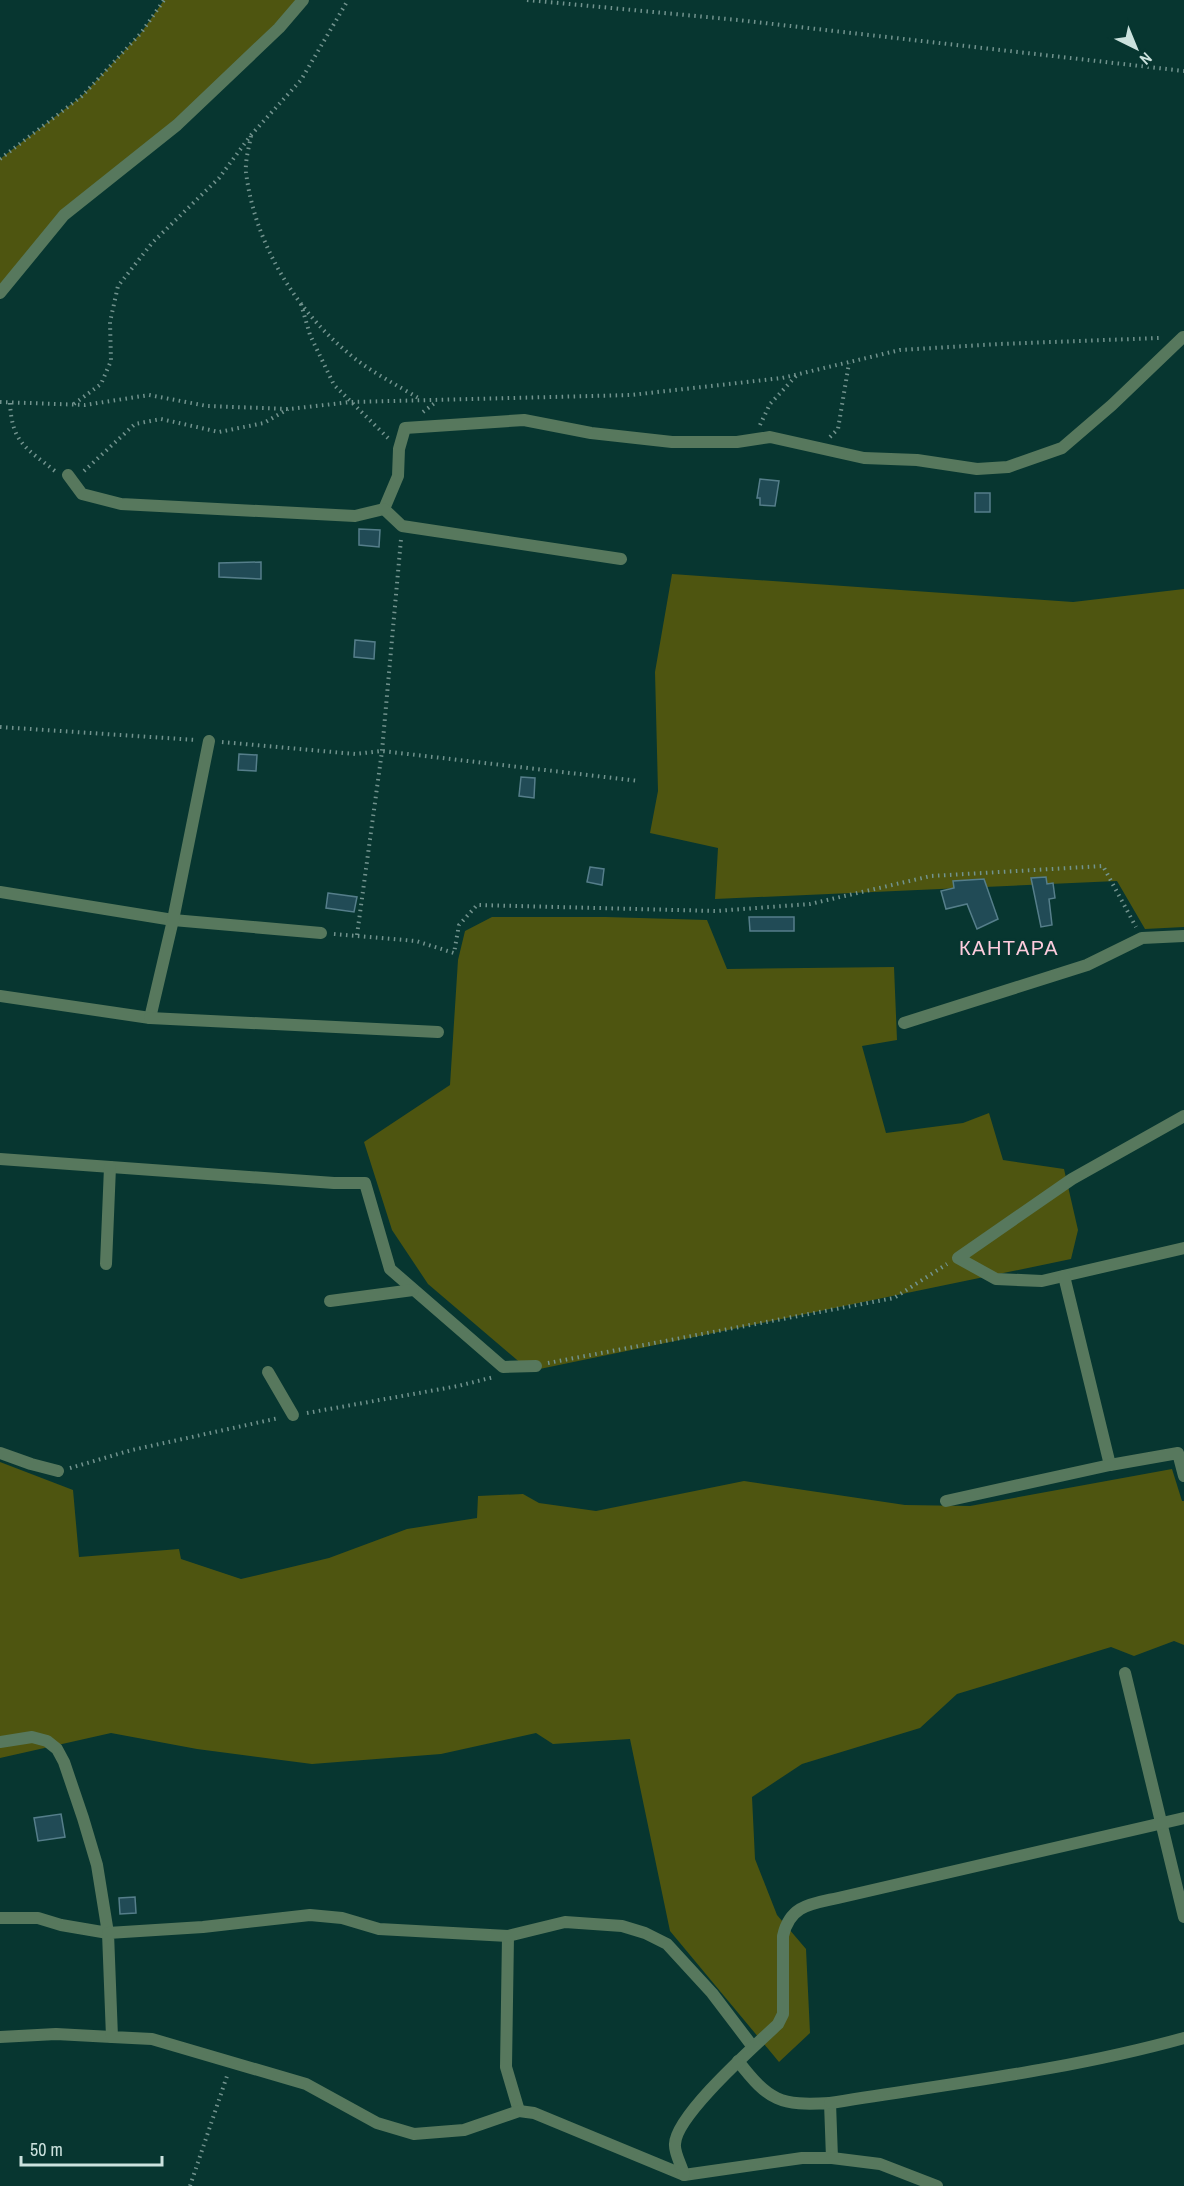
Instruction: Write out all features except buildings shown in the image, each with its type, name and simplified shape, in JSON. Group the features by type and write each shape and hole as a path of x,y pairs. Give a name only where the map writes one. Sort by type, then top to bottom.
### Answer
{"street":[{"path":"0,293 64,215 177,125 279,28 303,0"},
{"path":"384,509 398,476 399,449 405,428 524,420 591,434 672,442 737,442 770,437 864,458 917,460 977,469 1008,467 1062,448 1112,405 1183,338"},
{"path":"1170,350 1184,351"},
{"path":"68,476 82,494 121,504 355,516 384,509"},
{"path":"384,509 402,526 621,559"},
{"path":"150,1018 173,920 209,741"},
{"path":"0,892 173,920 321,933"},
{"path":"904,1023 1087,965 1142,938 1184,936"},
{"path":"0,996 150,1018 438,1032"},
{"path":"1184,1116 1072,1179 958,1258 996,1279 1042,1281 1184,1248"},
{"path":"0,1159 334,1183 365,1183 390,1269 503,1367 536,1366"},
{"path":"106,1264 110,1167"},
{"path":"1064,1276 1110,1465"},
{"path":"330,1301 412,1290"},
{"path":"268,1372 293,1415"},
{"path":"0,1453 58,1471"},
{"path":"945,1501 1110,1465 1178,1453 1184,1476"},
{"path":"1125,1673 1184,1917"},
{"path":"0,1742 32,1737 47,1741 57,1749 64,1762 97,1865 108,1933 112,2037"},
{"path":"684,2175 675,2144 679,2132 705,2097 738,2061 778,2024 783,2014 783,1936 786,1924 800,1909 829,1900 1184,1818"},
{"path":"0,1918 38,1918 61,1925 108,1933 203,1927 310,1915 342,1918 379,1929 508,1936 566,1922 622,1926 645,1933 667,1944 712,1992 753,2047"},
{"path":"508,1936 506,2067 519,2111"},
{"path":"0,2037 56,2034 152,2039 306,2084 377,2123 414,2134 464,2130 519,2111 534,2113 684,2175 802,2158 832,2158 880,2164 937,2186"},
{"path":"738,2061 753,2080 781,2101 799,2105 830,2103 1052,2067 1152,2047 1184,2038"},
{"path":"830,2103 832,2158"}],"path":[{"path":"0,159 82,96 141,33 164,0"},
{"path":"73,404 101,384 111,361 110,322 118,286 152,243 219,178 251,135 301,80 348,0"},
{"path":"527,0 738,20 1184,71"},
{"path":"251,135 246,170 255,220 282,276 315,320 347,353 420,400"},
{"path":"301,301 309,335 334,385 399,449"},
{"path":"0,402 85,405 150,395 207,406 289,409 351,402 631,395 796,376 900,350 999,344 1183,338"},
{"path":"819,448 838,429 849,363"},
{"path":"760,437 760,424 770,404 796,376"},
{"path":"10,403 11,424 23,445 61,475 68,476 78,476 135,424 161,419 219,432 264,423 289,409"},
{"path":"357,935 382,751 402,526"},
{"path":"0,727 209,741 355,754 382,751 639,781"},
{"path":"321,933 416,941 454,953 459,925 477,905 716,911 810,904 931,876 1103,866 1142,938"},
{"path":"190,2186 232,2063"}],"green space":[{"path":"164,0 303,0 177,125 64,215 0,293 0,159 82,96 141,33"},
{"path":"672,574 1073,602 1184,589 1184,927 1145,929 1117,881 715,899 718,848 650,833 658,791 655,672"},
{"path":"492,917 707,920 727,969 894,967 897,1040 862,1046 886,1133 963,1123 989,1113 1003,1160 1064,1169 1078,1230 1071,1259 530,1371 428,1284 392,1230 364,1142 450,1085 458,960 465,931"},
{"path":"0,1462 73,1490 79,1557 179,1549 181,1559 241,1579 329,1558 407,1529 477,1518 478,1496 523,1494 539,1503 596,1511 744,1481 905,1505 970,1506 1172,1469 1182,1501 1184,1501 1184,1645 1174,1641 1134,1656 1111,1647 957,1694 920,1728 802,1764 752,1797 755,1859 777,1915 806,1949 810,2033 779,2062 670,1931 630,1739 553,1744 536,1733 441,1754 312,1764 197,1749 111,1733 0,1758"}],"district":[{"name":"КАНТАРА","path":"1009,947"}]}
